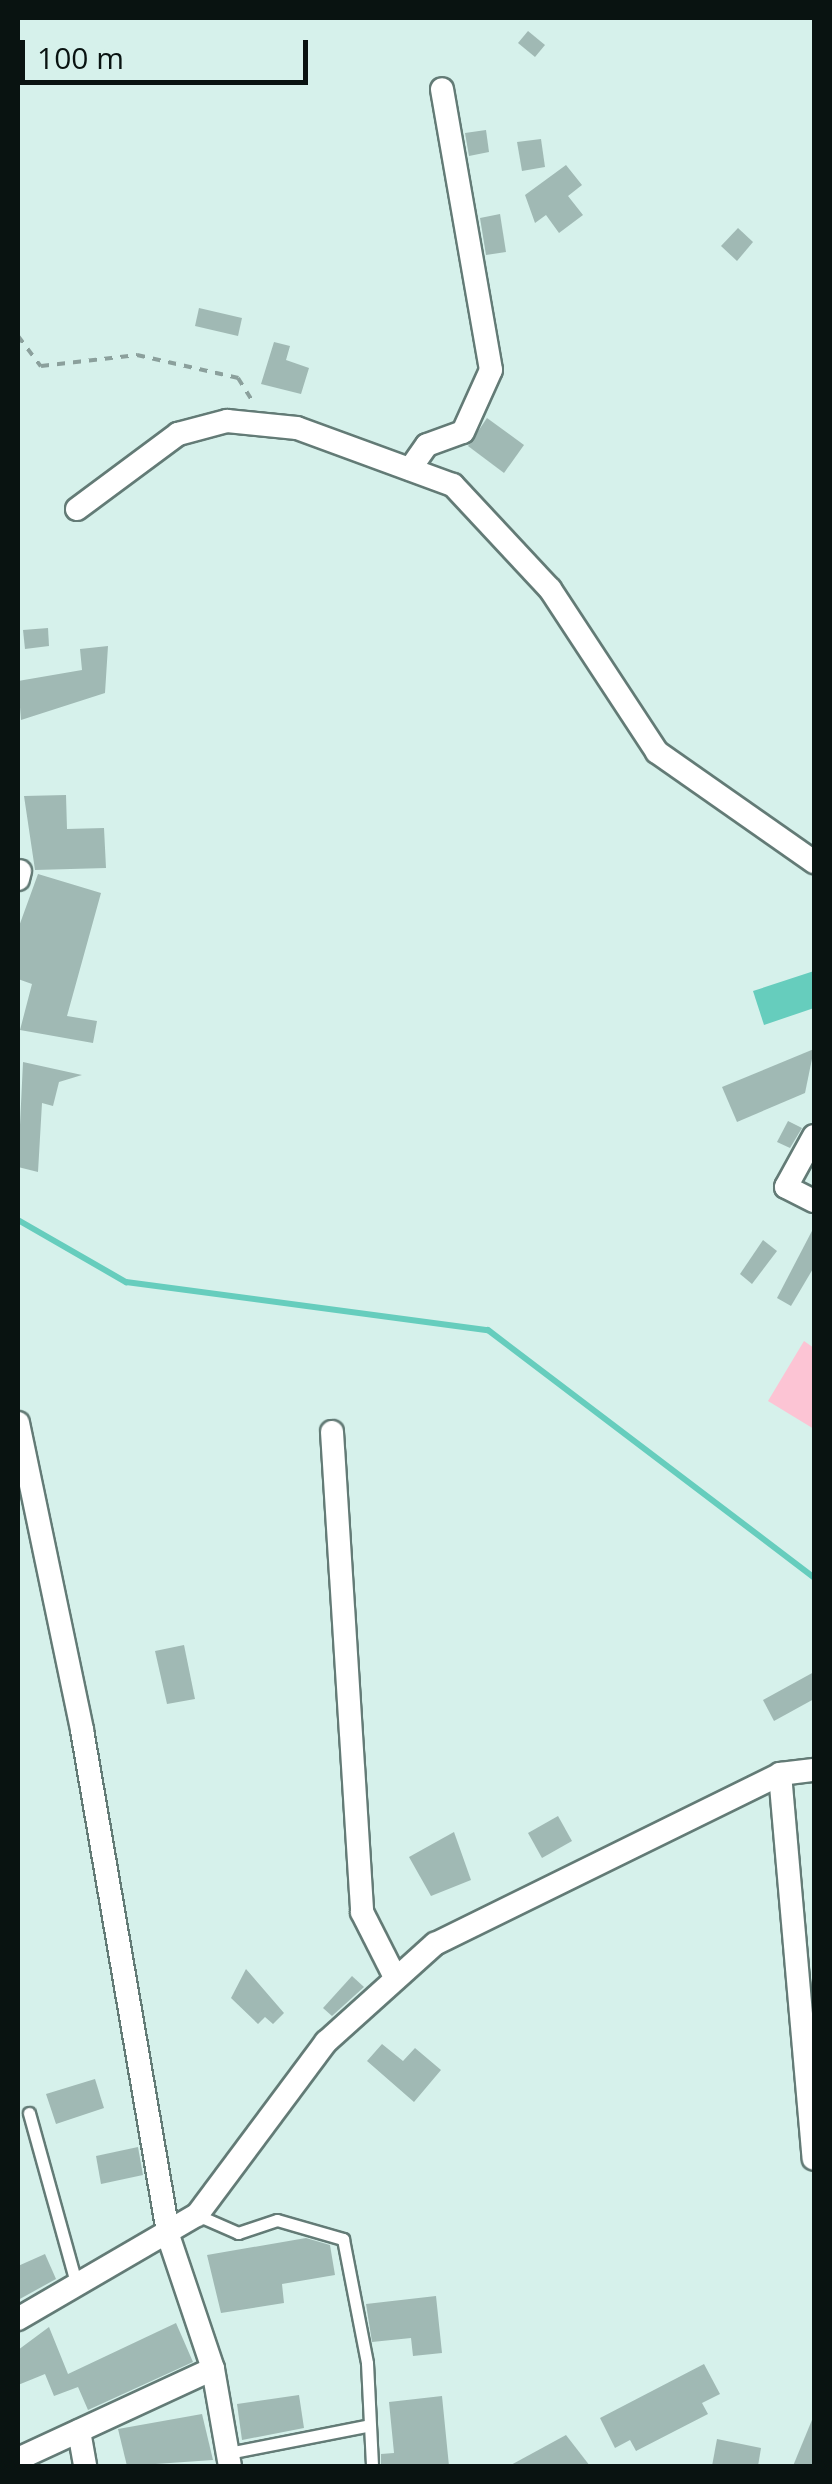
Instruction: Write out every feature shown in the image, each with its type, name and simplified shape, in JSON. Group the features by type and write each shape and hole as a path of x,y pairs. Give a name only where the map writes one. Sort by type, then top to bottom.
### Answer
{"street":[{"path":"410,469 427,445 463,432 491,370 442,89"},
{"path":"77,509 178,434 227,421 267,426 453,485 489,518 550,589 658,752 814,862"},
{"path":"814,1136 786,1187 814,1201"},
{"path":"18,1423 86,1749 170,2238 213,2370 229,2460"},
{"path":"332,1432 362,1912 393,1973"},
{"path":"18,2319 79,2290 170,2238 197,2215 266,2113 393,1973 780,1774 814,1770"},
{"path":"780,1774 814,2159"},
{"path":"18,2459 213,2370"},
{"path":"79,2431 85,2466"}],"lane":[{"path":"29,2112 79,2290"},
{"path":"197,2215 238,2233 277,2220 343,2239 367,2364 366,2426 372,2466"},
{"path":"229,2460 366,2426"}],"path":[{"path":"18,336 41,366 86,354 137,355 238,378 267,426"}],"shaded area":[{"path":"814,971 814,1008 764,1025 753,991"},
{"path":"804,1341 814,1348 814,1429 768,1401"}],"building":[{"path":"528,31 545,45 535,57 518,43"},
{"path":"486,130 489,152 469,156 465,133"},
{"path":"541,139 545,167 522,171 517,142"},
{"path":"566,165 582,185 568,196 583,215 559,233 546,215 535,223 525,195"},
{"path":"500,214 506,252 486,255 480,218"},
{"path":"738,228 753,242 737,261 721,246"},
{"path":"199,308 242,318 238,336 195,326"},
{"path":"274,342 290,346 286,360 309,368 301,394 261,384"},
{"path":"487,418 524,445 504,473 468,446"},
{"path":"48,628 49,646 25,649 23,630"},
{"path":"108,646 105,693 21,720 18,681 82,670 80,649"},
{"path":"66,795 67,829 104,828 106,868 35,870 24,796"},
{"path":"38,874 101,893 67,1016 97,1021 93,1043 20,1030 32,984 18,979 18,929"},
{"path":"814,1049 805,1093 737,1122 722,1087"},
{"path":"23,1062 82,1075 59,1082 53,1106 42,1103 38,1172 18,1167"},
{"path":"788,1121 802,1128 790,1148 777,1142"},
{"path":"814,1227 814,1267 791,1306 777,1298"},
{"path":"763,1240 777,1251 752,1284 740,1274"},
{"path":"184,1645 195,1699 167,1704 155,1651"},
{"path":"814,1672 814,1699 774,1721 763,1700"},
{"path":"558,1816 572,1841 542,1858 528,1833"},
{"path":"454,1832 471,1880 431,1896 409,1857"},
{"path":"246,1969 284,2013 273,2024 265,2017 258,2024 231,1998"},
{"path":"352,1976 364,1987 332,2016 323,2008"},
{"path":"382,2044 403,2061 415,2048 441,2070 414,2102 367,2061"},
{"path":"95,2079 104,2108 56,2124 46,2094"},
{"path":"138,2147 143,2175 101,2184 96,2156"},
{"path":"306,2238 330,2245 335,2275 282,2284 284,2303 221,2313 207,2255"},
{"path":"45,2254 56,2279 18,2300 18,2266"},
{"path":"436,2296 442,2353 413,2356 411,2338 372,2342 366,2304"},
{"path":"176,2323 193,2362 88,2410 78,2387 54,2396 45,2374 18,2385 18,2350 49,2327 68,2374"},
{"path":"704,2364 720,2394 702,2403 708,2414 636,2451 630,2440 615,2448 600,2418"},
{"path":"299,2395 304,2428 242,2440 237,2404"},
{"path":"442,2396 449,2466 381,2466 381,2454 394,2453 389,2402"},
{"path":"202,2414 213,2460 127,2466 118,2429"},
{"path":"814,2415 814,2466 793,2466"},
{"path":"566,2435 590,2466 509,2466"},
{"path":"717,2439 761,2448 758,2466 712,2466"}],"waterway":[{"path":"18,1220 126,1282 488,1330 814,1577"}]}
